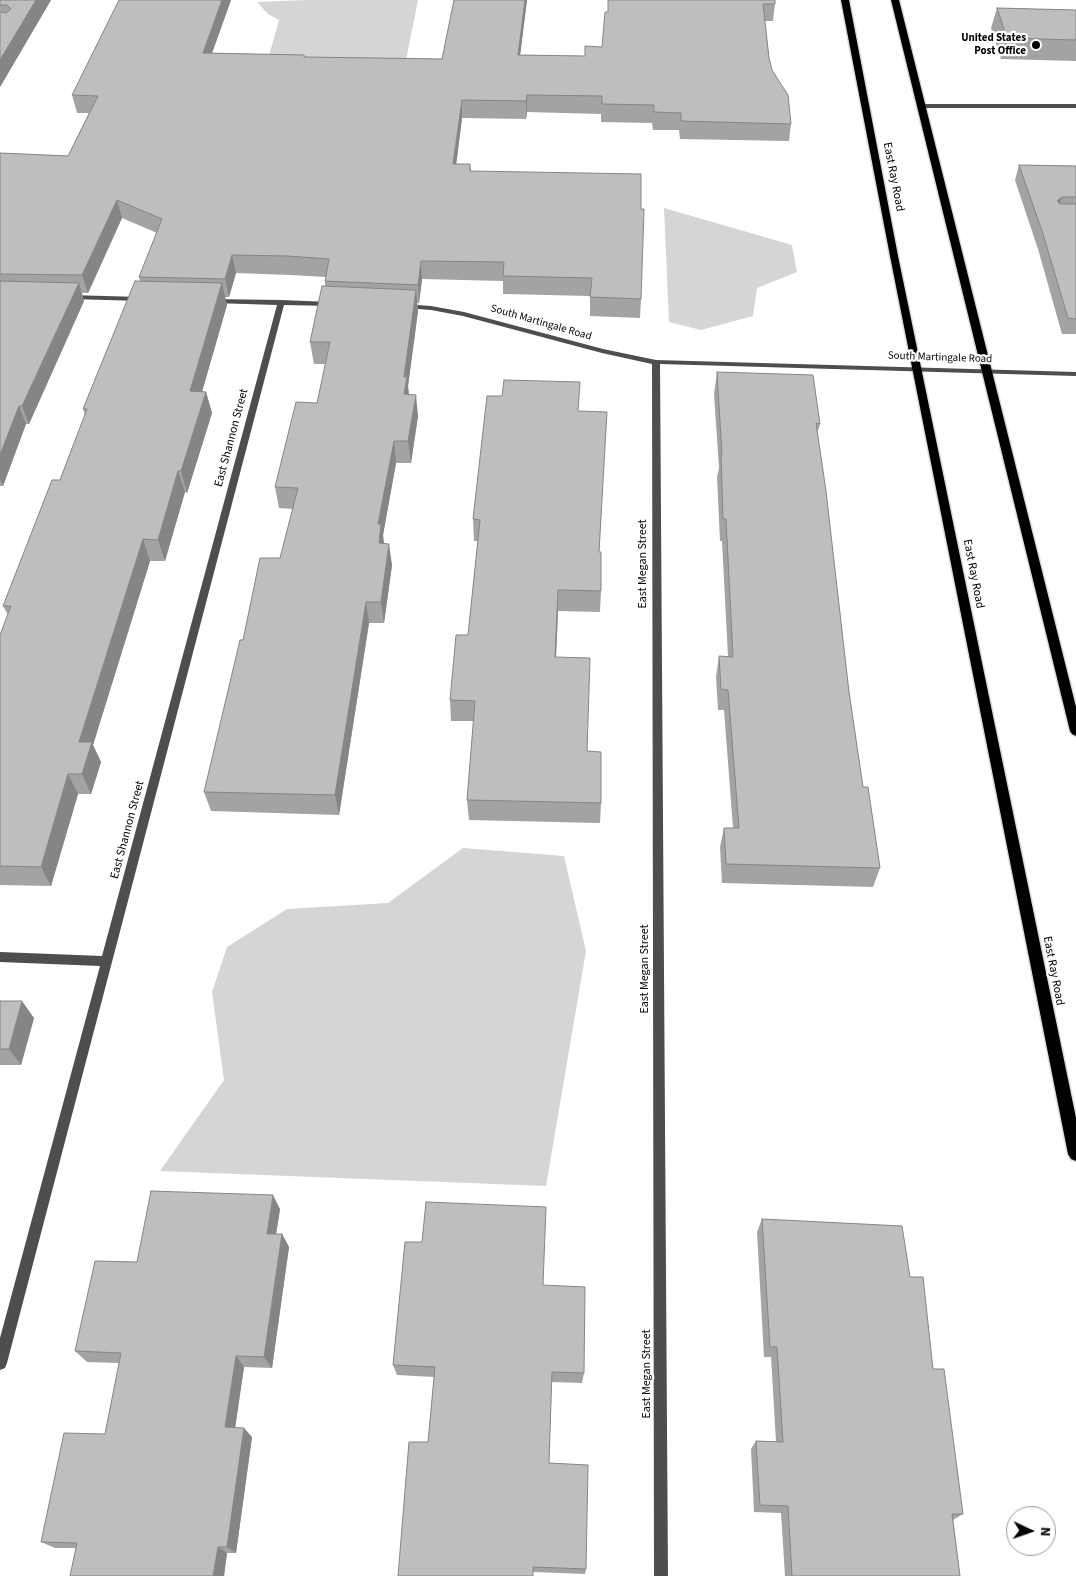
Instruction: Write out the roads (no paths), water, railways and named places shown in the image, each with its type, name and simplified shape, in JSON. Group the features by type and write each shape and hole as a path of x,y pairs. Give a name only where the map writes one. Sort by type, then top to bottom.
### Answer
{"main road":[{"name":"East Ray Road","path":"845,0 917,368 1076,1154"},
{"path":"895,0 1076,731"}],"street":[{"path":"922,106 1076,106"},
{"path":"60,297 148,299"},
{"path":"207,300 338,304"},
{"name":"East Shannon Street","path":"0,1363 281,302"},
{"name":"South Martingale Road","path":"394,306 431,308 464,314 602,351 656,362 1076,374"},
{"name":"East Megan Street","path":"656,362 661,1576"},
{"path":"0,957 106,961"}],"place":[{"name":"United States Post Office","path":"1036,45"}]}
